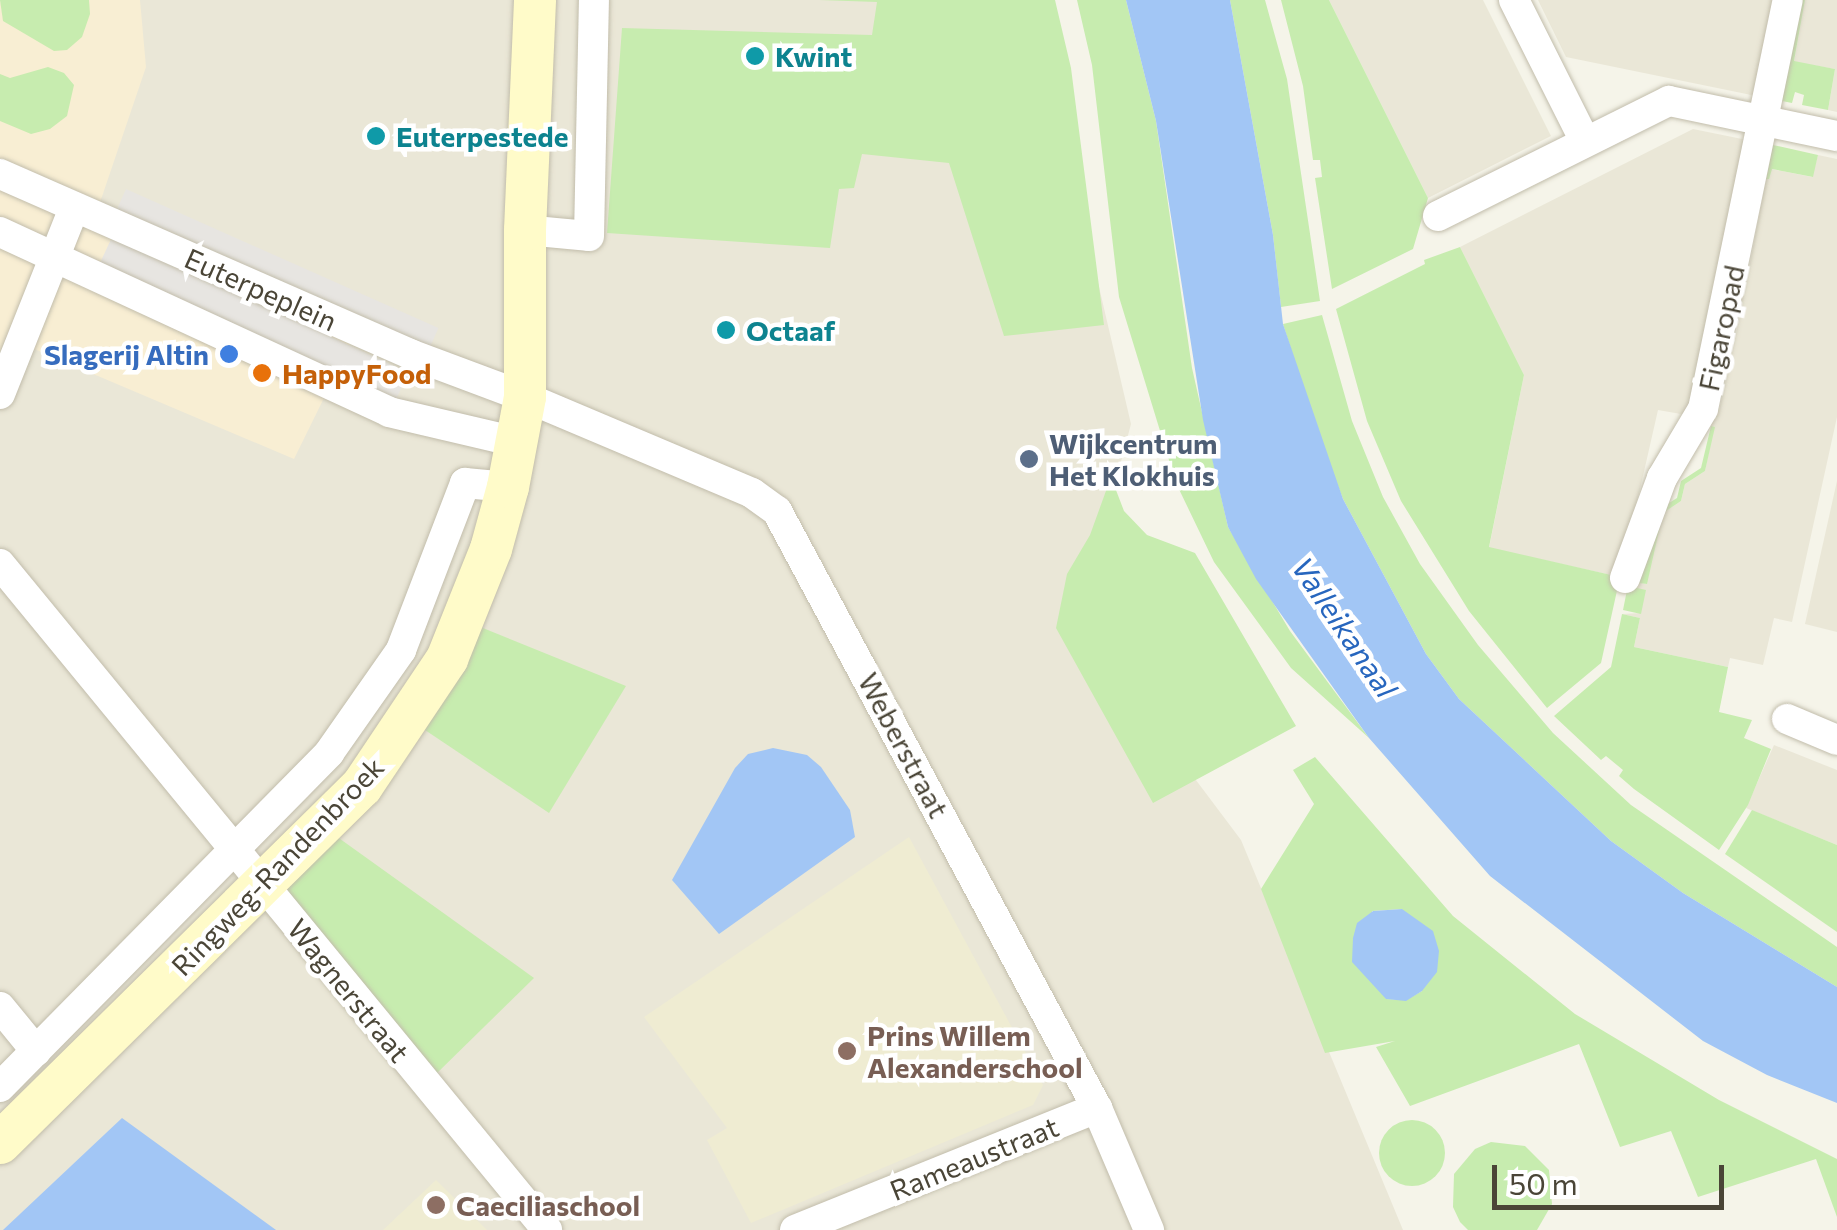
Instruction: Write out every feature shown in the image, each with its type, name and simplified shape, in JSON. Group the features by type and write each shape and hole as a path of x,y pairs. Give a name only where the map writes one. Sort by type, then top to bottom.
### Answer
{"main road":[{"name":"Ringweg-Randenbroek","path":"0,1143 264,887 362,786 447,659 491,549 508,487 524,396 525,230 535,0"}],"street":[{"path":"525,230 589,236 594,0"},
{"path":"1514,0 1585,141"},
{"name":"Figaropad","path":"1625,578 1662,478 1703,409 1766,122 1788,0"},
{"path":"1438,216 1669,101 1837,136"},
{"name":"Euterpeplein","path":"0,174 410,354 524,396"},
{"path":"0,394 74,208"},
{"name":"Euterpeplein","path":"0,232 55,254 388,412 517,442"},
{"name":"Weberstraat","path":"524,396 752,493 778,510 1097,1108 1149,1230"},
{"name":"Ringweg-Randenbroek","path":"0,1087 329,753 401,650 465,483 508,487"},
{"name":"Wagnerstraat","path":"0,564 547,1230"},
{"path":"1788,719 1837,740"},
{"path":"0,1007 36,1051"},
{"name":"Rameaustraat","path":"795,1230 864,1217 1097,1108"}],"shaded area":[{"path":"0,0 1032,0 1131,424 1078,623 1241,840 1403,1230 0,1230"},
{"path":"0,0 140,0 146,67 92,226 351,343 294,459 6,337 0,351"},
{"path":"1329,0 1483,0 1551,136 1428,198"},
{"path":"1538,0 1778,0 1761,97 1566,57"},
{"path":"1805,0 1837,0 1837,112 1828,110 1835,69 1794,62"},
{"path":"1693,129 1752,141 1692,408 1681,414 1658,410 1620,577 1489,548 1524,375 1460,247"},
{"path":"1818,155 1837,159 1837,417 1792,622 1774,618 1763,665 1730,658 1728,667 1634,647 1640,618 1622,614 1641,613 1638,582 1646,584 1663,513 1681,501 1685,484 1705,471 1714,410 1719,411 1743,302 1738,301 1744,295 1766,179 1771,169 1812,177"},
{"path":"126,189 438,328 428,351 116,212"},
{"path":"113,235 408,373 392,407 97,269"},
{"path":"1837,481 1837,632 1805,624"},
{"path":"1774,745 1837,770 1837,845 1746,808"},
{"name":"Prins Willem Alexanderschool","path":"909,837 1043,1085 1033,1105 751,1223 707,1140 727,1128 644,1017"},
{"name":"Caeciliaschool","path":"436,1180 487,1230 383,1230"}],"green space":[{"path":"0,0 89,0 90,14 82,37 67,50 54,51 3,21"},
{"path":"819,0 1055,0 1071,68 1104,325 1004,336 949,163 862,154 854,188 839,189 830,248 607,233 622,28 872,35 877,2"},
{"path":"1077,0 1126,0 1156,121 1192,368 1228,527 1290,631 1369,738 1291,668 1214,562 1176,483 1119,297 1092,65"},
{"path":"1230,0 1265,0 1287,79 1320,301 1281,307 1273,235"},
{"path":"1281,0 1329,0 1428,198 1413,249 1332,289 1315,178 1322,177 1320,160 1313,160 1303,86"},
{"path":"1800,0 1805,0 1794,61 1835,69 1828,110 1802,105 1804,95 1795,92 1792,103 1782,101"},
{"path":"48,67 64,73 74,85 67,116 50,129 31,134 0,121 0,74 10,78"},
{"path":"1773,145 1818,155 1813,177 1772,169 1766,179"},
{"path":"1460,247 1524,375 1489,547 1620,577 1601,663 1547,708 1469,611 1401,501 1367,421 1336,309 1425,264 1424,260"},
{"path":"1322,315 1352,421 1383,497 1420,564 1478,645 1553,733 1631,805 1837,947 1837,987 1683,893 1611,841 1459,699 1426,654 1343,499 1318,434 1283,324"},
{"path":"1711,426 1715,427 1705,471 1685,484 1681,501 1663,513 1647,584 1639,583 1637,588 1646,590 1641,614 1623,610 1631,570 1658,510 1677,498 1681,481 1701,468"},
{"path":"1111,477 1124,511 1147,535 1195,553 1296,726 1153,803 1056,628 1067,574 1090,535"},
{"path":"1622,614 1640,618 1634,647 1728,667 1719,712 1752,720 1744,738 1771,749 1748,805 1719,850 1634,789 1619,776 1623,770 1606,756 1601,760 1554,716 1611,667"},
{"path":"473,624 626,686 549,813 416,724"},
{"path":"1315,757 1453,916 1575,1014 1719,1100 1837,1159 1837,1217 1816,1159 1698,1197 1671,1131 1620,1147 1579,1044 1410,1106 1376,1047 1395,1041 1325,1053 1261,889 1314,804 1293,770","holes":["1402,909 1422,991 1406,1000 1386,999 1372,911"]},
{"path":"1752,810 1837,845 1837,932 1725,854"},
{"path":"329,831 534,978 434,1076 280,895"},
{"path":"1412,1120 1435,1130 1445,1153 1435,1176 1412,1186 1389,1176 1379,1153 1389,1130"},
{"path":"1491,1142 1525,1146 1549,1170 1552,1204 1537,1230 1468,1230 1460,1222 1453,1207 1454,1174 1475,1149"}],"water":[{"name":"Valleikanaal","path":"1126,0 1230,0 1273,235 1283,324 1343,499 1426,654 1459,699 1611,841 1683,893 1837,987 1837,1103 1767,1075 1703,1041 1490,876 1369,738 1256,579 1228,527 1203,420 1156,121"},
{"path":"773,748 807,755 821,767 850,810 855,837 719,934 672,880 735,768 748,754"},
{"path":"1402,909 1433,931 1439,951 1437,972 1422,991 1406,1001 1386,999 1352,962 1357,923 1373,911"},
{"path":"122,1118 276,1230 3,1230"}],"place":[{"name":"Kwint","path":"755,56"},
{"name":"Euterpestede","path":"376,136"},
{"name":"Octaaf","path":"726,330"},
{"name":"Slagerij Altin","path":"229,354"},
{"name":"HappyFood","path":"262,373"},
{"name":"Wijkcentrum Het Klokhuis","path":"1029,459"},
{"name":"Prins Willem Alexanderschool","path":"847,1051"},
{"name":"Caeciliaschool","path":"436,1205"}]}
